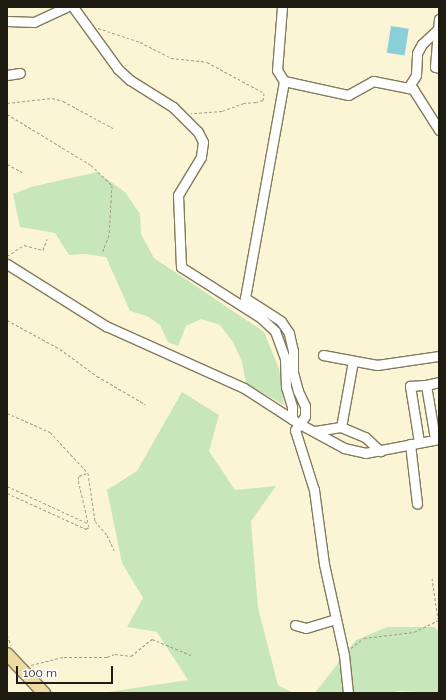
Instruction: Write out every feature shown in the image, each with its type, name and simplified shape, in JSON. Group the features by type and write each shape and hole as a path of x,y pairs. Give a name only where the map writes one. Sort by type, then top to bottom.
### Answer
{"main road":[{"path":"9,658 44,693"}],"street":[{"path":"7,20 34,22 66,7"},
{"path":"73,7 118,69 130,80 180,113 198,132 203,142 201,157 178,195 181,267 261,318 275,332 285,358 286,388 292,407 295,430 314,490 324,564 344,655 348,693"},
{"path":"282,7 277,70 284,80 348,95 373,81 413,89 422,101 431,120 439,130"},
{"path":"439,19 435,68 439,68"},
{"path":"408,88 416,75 417,53 422,44 438,30"},
{"path":"7,75 20,73"},
{"path":"284,80 245,298 281,321 289,333 293,351 295,378 305,406 305,416 295,421"},
{"path":"7,264 106,326 244,388 295,421 344,448 365,453 437,439 435,410 426,384"},
{"path":"323,355 353,362 377,365 439,356"},
{"path":"341,427 353,362"},
{"path":"417,504 415,443 410,386 439,382"},
{"path":"314,431 341,427 365,437 380,451"},
{"path":"295,625 306,628 336,619"}],"path":[{"path":"88,27 100,28 140,42 171,58 208,62 264,93 263,100 222,111 180,113"},
{"path":"7,103 52,98 63,101 113,128"},
{"path":"7,114 91,165 112,185 109,235 102,252"},
{"path":"7,164 22,172"},
{"path":"7,256 24,245 43,250 47,239"},
{"path":"7,320 60,349 97,376 145,404"},
{"path":"7,413 50,432 88,473 95,521 106,535 114,550"},
{"path":"7,493 78,526 86,528 89,527 78,476 88,473"},
{"path":"7,486 88,523"},
{"path":"344,655 364,638 414,632 439,620 432,578"},
{"path":"22,670 35,662 64,657 107,657 115,654 131,656 152,639 191,655"}],"green space":[{"path":"97,172 125,192 140,214 141,234 154,258 264,332 279,369 284,405 246,383 242,362 233,342 220,325 201,319 186,326 178,346 168,342 160,325 147,316 130,311 106,257 85,254 69,255 55,233 20,227 13,194 31,187"},
{"path":"182,392 219,415 209,451 235,490 276,486 251,521 258,608 278,685 293,693 102,693 188,680 157,632 127,627 143,598 122,563 107,490 137,471"},
{"path":"387,627 434,627 439,631 439,693 397,691 396,693 315,693 356,640"}],"water":[{"path":"391,26 409,29 405,55 387,53"}]}
